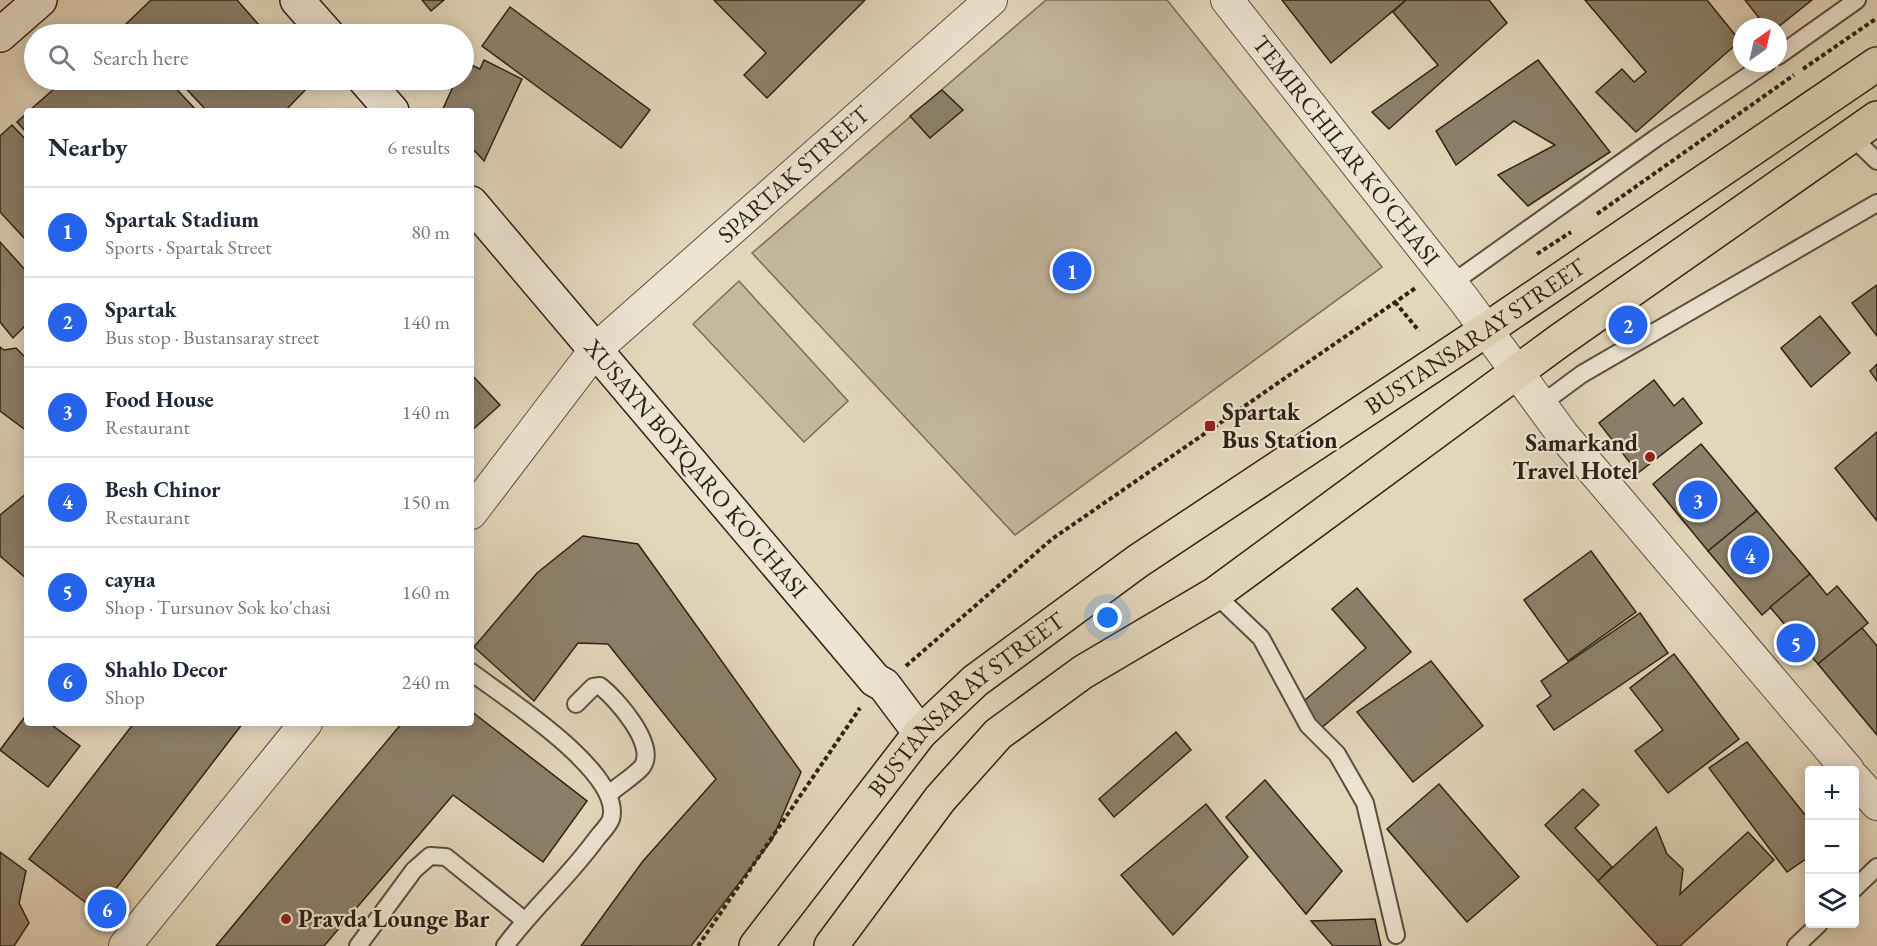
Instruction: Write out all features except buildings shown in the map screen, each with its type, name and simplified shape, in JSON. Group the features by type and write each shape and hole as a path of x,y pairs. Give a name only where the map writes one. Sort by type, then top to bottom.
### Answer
{"main road":[{"path":"0,35 40,0"},
{"path":"297,0 318,24"},
{"name":"BUSTANSARAY STREET","path":"756,946 920,733 975,681 1047,625 1138,561 1486,330 1877,64"},
{"path":"374,90 389,108"},
{"name":"BUSTANSARAY STREET","path":"831,946 940,799 998,734 1083,672 1215,594 1515,373 1864,127"},
{"name":"XUSAYN BOYQARO KO'CHASI","path":"474,207 875,680 884,685 920,733"}],"street":[{"name":"SPARTAK STREET","path":"474,509 596,349 992,0"},
{"name":"TEMIRCHILAR KO'CHASI","path":"1227,0 1452,285 1540,405 1844,766"},
{"path":"125,946 304,726"},
{"path":"1859,784 1877,804"}],"lane":[{"path":"1787,50 1857,0"},
{"path":"1452,285 1656,138 1754,72"},
{"path":"1864,127 1877,161"},
{"path":"1540,405 1582,374 1877,203"},
{"path":"1215,594 1261,638 1308,724 1337,753 1365,803 1396,935"},
{"path":"474,674 581,756 609,794 610,819 580,862 524,920 505,946"},
{"path":"576,704 593,687 600,686 610,694 644,741 647,754 642,766 609,794"},
{"path":"358,946 414,870 430,856 446,857 524,920"},
{"path":"1859,884 1877,867"},
{"path":"1796,946 1815,928"}],"path":[{"path":"1593,217 1877,18"},
{"path":"1536,255 1574,230"},
{"path":"698,946 790,814 854,714 884,685 1052,539 1395,302 1452,285"},
{"path":"1395,302 1419,331"}],"shaded area":[{"path":"1046,0 1167,0 1382,267 1015,535 752,253"},
{"path":"739,281 848,401 804,442 693,324"}],"place":[{"name":"Spartak Stadium","path":"1072,271"},
{"name":"Spartak","path":"1628,325"},
{"name":"Spartak Bus Station","path":"1210,426"},
{"name":"Samarkand Travel Hotel","path":"1650,457"},
{"name":"Food House","path":"1698,500"},
{"name":"Besh Chinor","path":"1750,555"},
{"name":"сауна","path":"1796,643"},
{"name":"Shahlo Decor","path":"107,909"},
{"name":"Pravda Lounge Bar","path":"286,919"}]}
